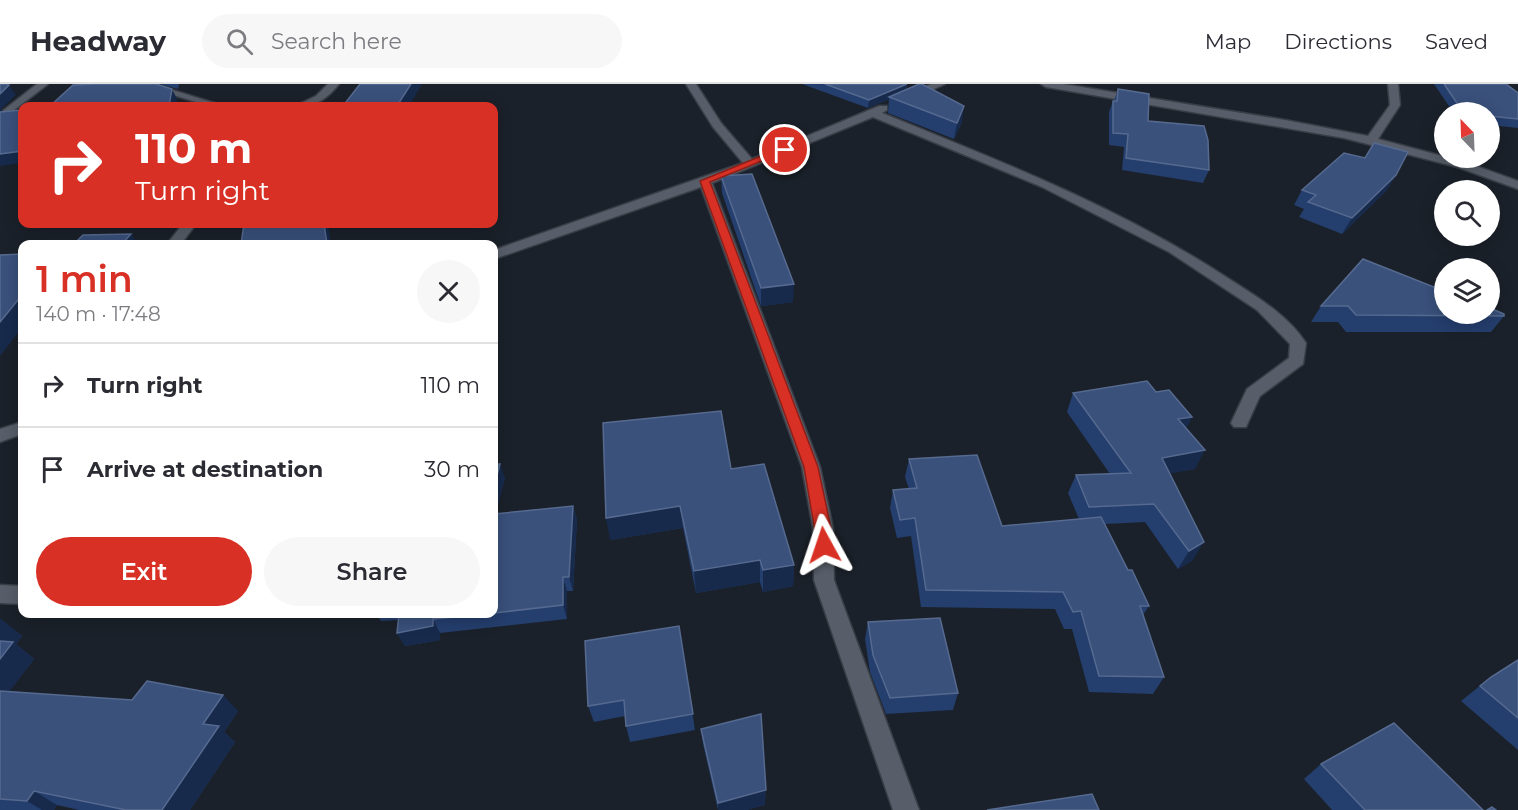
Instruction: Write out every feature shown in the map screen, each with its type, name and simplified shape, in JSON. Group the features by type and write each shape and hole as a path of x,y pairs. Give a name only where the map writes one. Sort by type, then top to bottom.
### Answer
{"street":[{"path":"20,102 43,84"},
{"path":"142,84 205,102"},
{"path":"310,102 320,98 334,84"},
{"path":"691,84 717,125 750,164"},
{"path":"498,253 750,164 940,84"},
{"path":"1046,84 1372,140 1479,169 1518,185"},
{"path":"1372,140 1395,105 1393,84"},
{"path":"0,118 18,104"},
{"path":"873,113 1046,184 1174,249 1262,307 1298,343 1297,360 1253,393 1240,423"},
{"path":"705,181 811,467 823,528 824,580 906,810"},
{"path":"0,436 18,429"},
{"path":"0,594 18,595"}],"building":[{"path":"0,84 9,85 0,94"},
{"path":"156,84 172,89 170,102 54,102 73,85"},
{"path":"360,84 411,84 400,102 346,102"},
{"path":"825,84 907,84 869,100"},
{"path":"919,84 964,106 957,123 889,97"},
{"path":"1444,84 1506,84 1518,93 1518,119 1500,117 1500,102 1456,102"},
{"path":"1118,89 1149,94 1148,121 1204,126 1208,140 1209,170 1126,158 1128,134 1113,133 1113,101 1117,101"},
{"path":"18,110 18,152 0,154 0,112"},
{"path":"1374,143 1408,152 1396,175 1352,218 1308,202 1316,195 1302,190 1344,153 1365,158"},
{"path":"752,174 794,284 761,288 721,176"},
{"path":"243,228 325,228 326,240 242,240"},
{"path":"131,234 126,240 78,240 83,235"},
{"path":"18,254 18,300 0,322 0,255"},
{"path":"1363,259 1434,287 1434,316 1356,315 1348,306 1321,306"},
{"path":"1147,381 1156,392 1169,390 1192,417 1178,419 1205,450 1162,458 1204,542 1189,551 1154,504 1089,507 1076,475 1131,473 1073,393"},
{"path":"721,411 731,469 764,464 794,565 763,570 760,560 694,571 680,506 606,518 603,423"},
{"path":"977,455 1002,526 1101,517 1128,570 1132,570 1149,606 1140,606 1164,677 1099,676 1081,611 1073,612 1063,592 926,590 915,518 900,520 893,490 917,488 909,459"},
{"path":"573,506 569,577 563,577 563,605 498,613 498,514"},
{"path":"399,618 443,618 433,619 433,626 397,633"},
{"path":"940,618 958,693 890,698 873,655 868,622"},
{"path":"679,626 693,714 626,726 624,700 588,706 585,641"},
{"path":"0,641 13,642 0,659"},
{"path":"1518,660 1518,718 1480,686"},
{"path":"147,681 223,695 203,724 219,726 162,810 126,810 34,791 27,801 0,799 0,691 132,700"},
{"path":"761,714 766,790 718,803 701,729"},
{"path":"1394,723 1483,810 1365,810 1321,764"},
{"path":"1092,794 1099,810 987,810"}],"route":[{"path":"785,150 705,181 811,467 823,528 824,545"}]}
